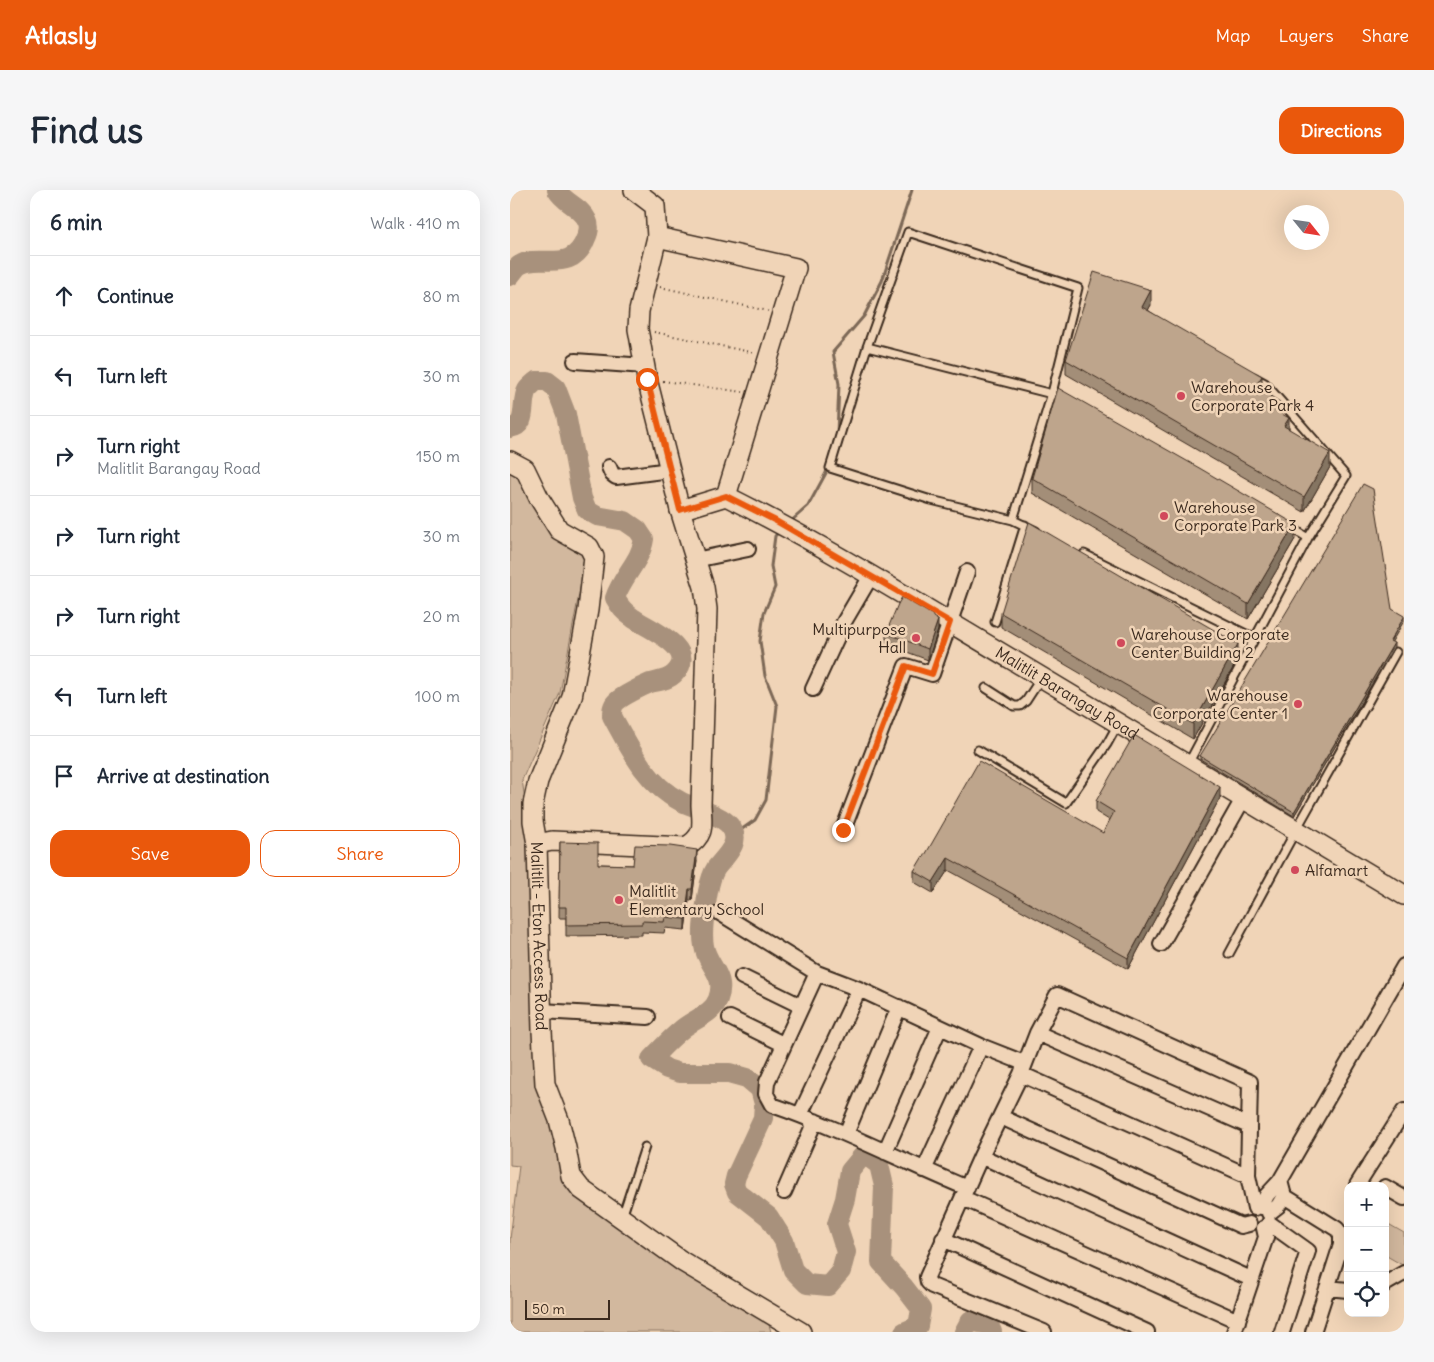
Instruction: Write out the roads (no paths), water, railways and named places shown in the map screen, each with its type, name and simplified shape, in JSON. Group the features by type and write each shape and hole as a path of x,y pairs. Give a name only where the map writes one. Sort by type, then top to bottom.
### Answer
{"street":[{"path":"537,844 552,841 686,847 698,837 702,830 707,608 704,588 680,510 646,373 638,329 639,311 657,237 655,206 634,190"},
{"path":"657,237 796,268 726,496 680,510"},
{"path":"575,361 646,373"},
{"name":"Malitlit - Eton Access Road","path":"510,461 525,469 539,498 559,530 589,547 594,557 588,610 572,697 538,781 533,804 533,821 537,844 541,1011 545,1084 559,1120 570,1176 581,1189 683,1262 801,1332"},
{"path":"609,467 612,474 616,477 670,470"},
{"name":"Malitlit Barangay Road","path":"726,496 783,525 950,622 1404,895"},
{"path":"695,560 748,549"},
{"path":"843,830 906,666 932,674 967,572"},
{"path":"813,689 844,622 871,576"},
{"path":"1161,944 1243,799"},
{"path":"720,913 817,973 899,1007 1248,1176"},
{"path":"817,973 767,1082 766,1094 772,1105 846,1134 924,1170 965,1193 1236,1326 1266,1237 1264,1216 1267,1195 1280,1181 1404,966"},
{"path":"742,977 801,1006"},
{"path":"800,1115 859,989"},
{"path":"1044,1332 932,1286 928,1282 927,1277 943,1238 1001,1117 1037,1033 1057,995 1250,1082 1248,1176 1264,1216 1308,1251 1282,1332"},
{"path":"846,1134 899,1007"},
{"path":"541,1011 648,1017"},
{"path":"730,1018 783,1044"},
{"path":"885,1152 940,1027"},
{"path":"1037,1033 1249,1126"},
{"path":"924,1170 981,1046"},
{"path":"1361,1180 1399,1128 1404,1110"},
{"path":"1001,1117 1241,1226 1249,1224 1256,1229 1264,1216 1278,1206 1284,1196"},
{"path":"784,1192 815,1121"},
{"path":"981,1156 1251,1279"},
{"path":"1280,1181 1284,1196 1337,1229 1342,1235 1341,1245 1314,1332"},
{"path":"1389,1189 1404,1198"},
{"path":"943,1238 1129,1329 1147,1332"},
{"path":"1389,1282 1404,1273"},
{"path":"1327,1288 1344,1290"}],"lane":[{"path":"1013,520 1052,393 1078,288 908,232 867,348 830,468 931,500 1013,520 1042,534"},
{"path":"867,348 1052,393 1061,398"},
{"path":"1188,764 1308,538 1346,476 1265,383 1248,374"},
{"path":"1283,523 1308,538"},
{"path":"995,622 1025,525"},
{"path":"1078,551 1254,638"},
{"path":"1229,954 1396,652"},
{"path":"986,688 1014,706 1020,706 1026,701 1042,677"},
{"path":"978,750 1066,803 1107,744 1118,724"},
{"path":"621,1218 645,1147"}],"waterway":[{"path":"510,276 519,266 528,262 564,260 580,250 588,234 588,222 581,212 557,190"},
{"path":"834,442 837,434 839,384 833,352 864,316 882,281 912,190"},
{"path":"510,428 520,423 525,395 536,381 547,381 556,388 566,414 582,498 587,510 597,516 625,521 638,530 644,539 639,554 615,598 627,614 659,633 676,647 681,655 681,664 670,677 650,683 616,702 612,710 612,716 640,764 657,785 680,801 720,818 734,832 734,843 711,878 704,921 704,946 720,983 718,999 712,1009 681,1030 651,1059 667,1069 680,1073 729,1073 747,1078 760,1089 764,1104 763,1118 734,1184 737,1192 769,1217 784,1241 793,1270 807,1284 828,1286 841,1271 846,1252 837,1224 845,1199 850,1171 864,1154 879,1165 884,1186 881,1262 921,1309 918,1326 904,1332"},
{"path":"789,523 808,506 826,473 828,465"},
{"path":"735,834 755,820 766,800 777,706 765,676 760,641 764,613 775,587 771,566 775,536 779,532"},
{"path":"964,1332 970,1321 989,1325 992,1332"}],"place":[{"name":"Warehouse Corporate Park 4","path":"1181,396"},
{"name":"Warehouse Corporate Park 3","path":"1164,516"},
{"name":"Multipurpose Hall","path":"916,638"},
{"name":"Warehouse Corporate Center Building 2","path":"1121,643"},
{"name":"Warehouse Corporate Center 1","path":"1298,704"},
{"name":"Alfamart","path":"1295,870"},
{"name":"Malitlit Elementary School","path":"619,900"}]}
